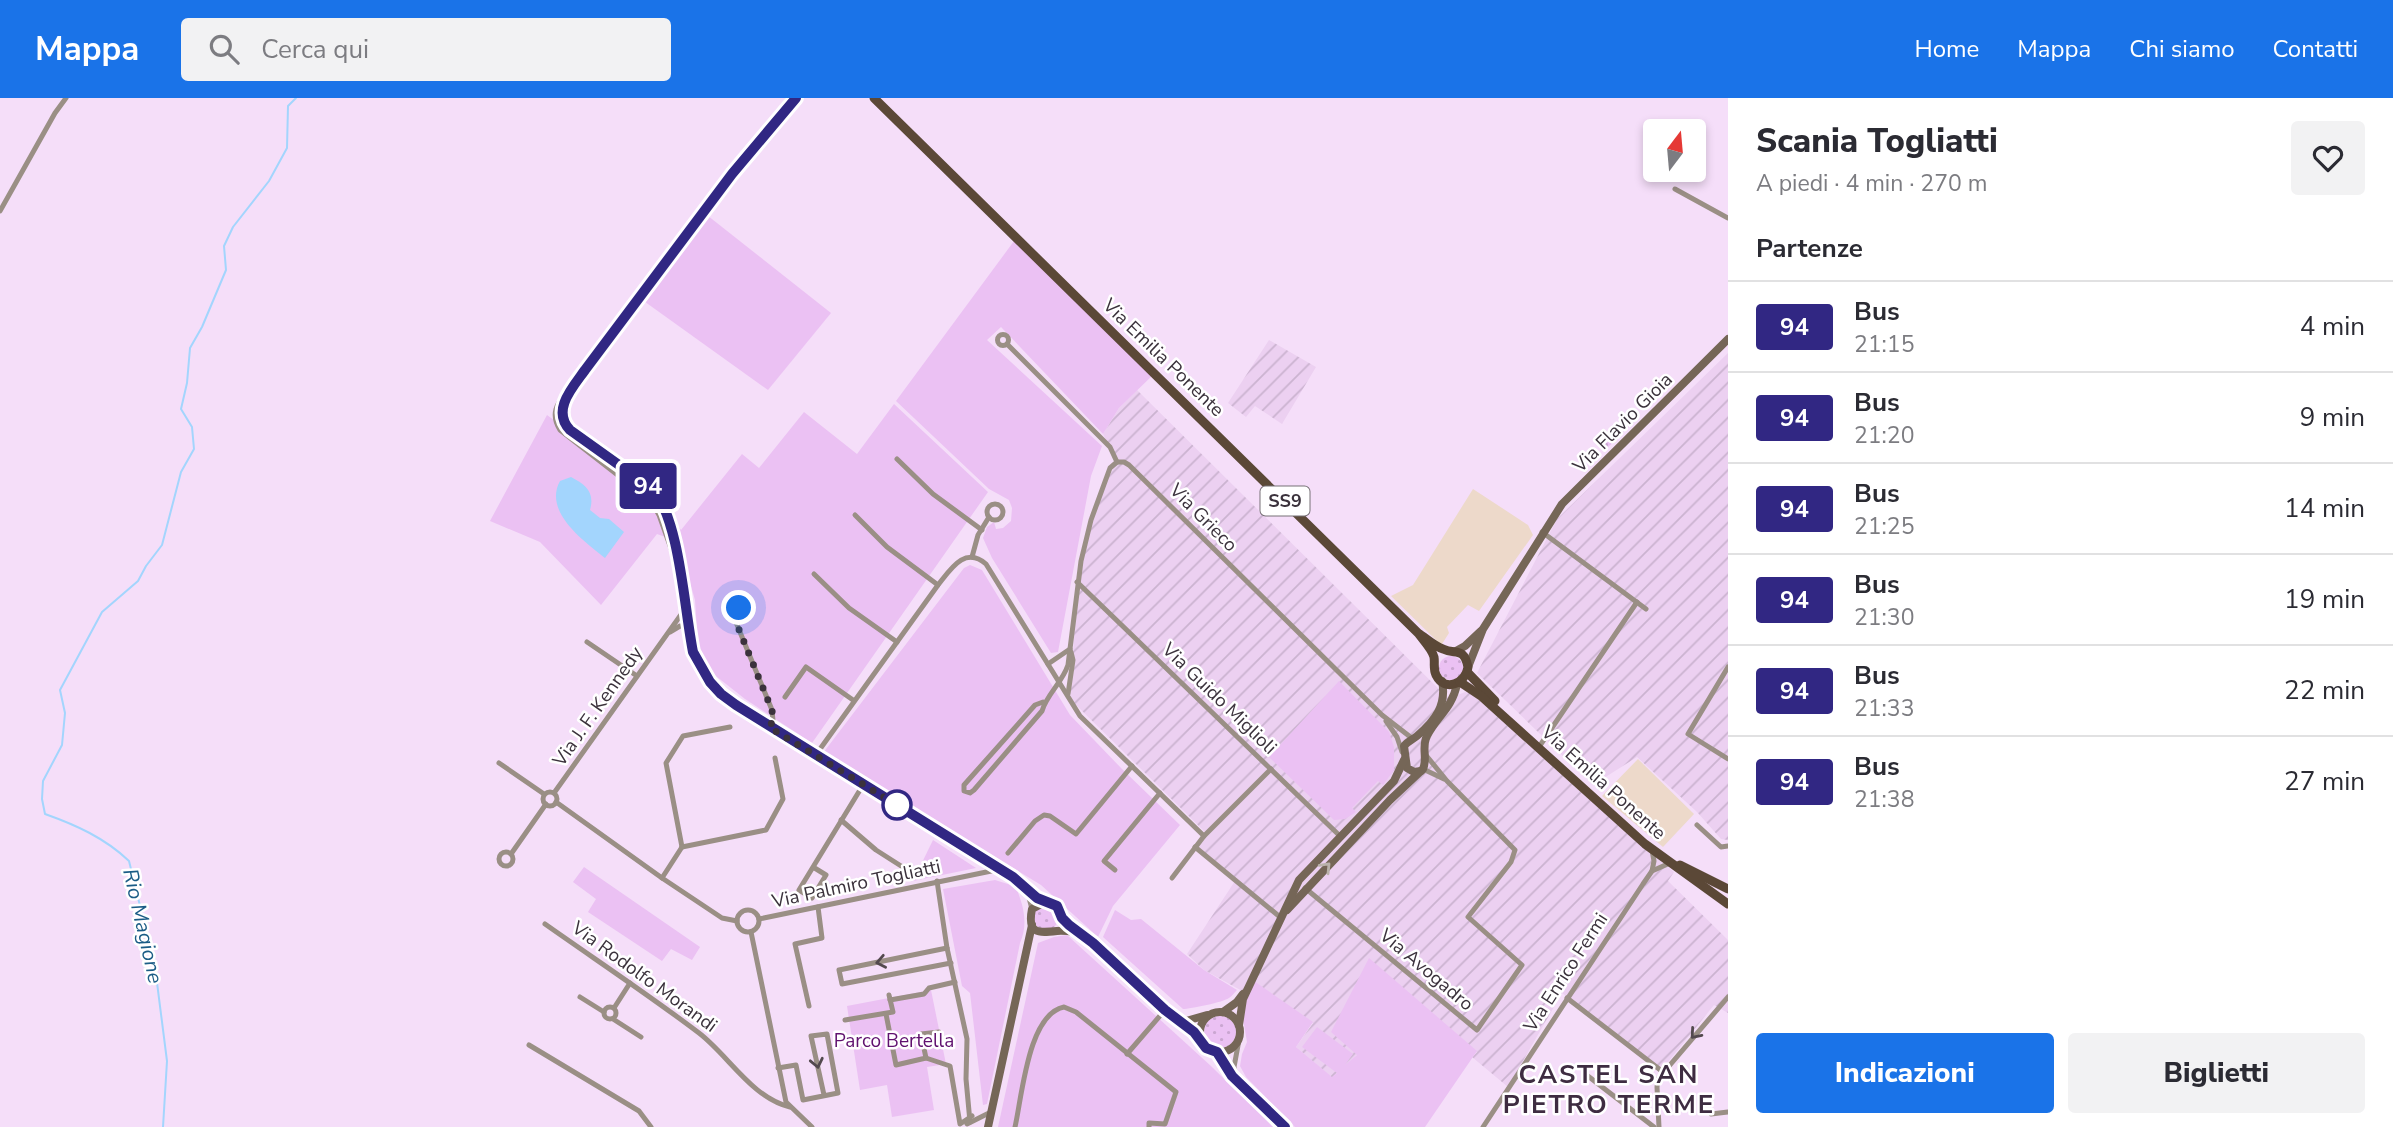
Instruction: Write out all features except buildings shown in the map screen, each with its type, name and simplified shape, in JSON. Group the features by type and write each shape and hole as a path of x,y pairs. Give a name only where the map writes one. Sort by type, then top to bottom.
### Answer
{"main road":[{"name":"Via Emilia Ponente","path":"872,98 1418,633"},
{"name":"Via Flavio Gioia","path":"1483,629 1562,504 1728,339"},
{"path":"988,1125 1029,944 1032,908 1049,902 1057,906 1062,918 1200,1038 1206,1048 1217,1052 1230,1050 1239,1040 1243,999 1299,880 1394,781 1404,759 1404,746 1430,723 1442,706 1444,693 1441,681 1435,674 1436,658 1445,651 1457,651 1483,629"},
{"path":"1280,917 1305,888 1422,770 1425,764 1426,737 1450,704 1458,683 1470,673 1483,629"},
{"name":"SS9","path":"1418,633 1445,651"},
{"name":"SS9","path":"1418,633 1434,656 1434,665"},
{"path":"1457,651 1465,657 1470,673"},
{"name":"Via Emilia Ponente","path":"1470,673 1626,824 1728,904"},
{"path":"1441,681 1458,683"},
{"name":"Via Emilia Ponente","path":"1458,683 1481,696 1652,850 1728,899"},
{"path":"1413,739 1419,741 1424,749"},
{"path":"1404,759 1410,771 1422,770"},
{"path":"1340,837 1348,844"},
{"path":"1672,862 1728,889"},
{"path":"1055,931 1062,918"},
{"path":"1032,925 1045,933"},
{"path":"1029,944 1045,933 1080,933"},
{"path":"1173,1017 1186,1021 1223,1012 1237,1002 1249,986"},
{"path":"1223,1012 1232,1016 1239,1025"},
{"path":"1200,1038 1200,1025 1209,1015"}],"street":[{"path":"0,211 66,98"},
{"path":"797,98 789,101 559,402 555,409 555,422 564,435 652,501 679,570 693,652 710,682 721,694 815,756 1001,869 1037,898 1049,902"},
{"path":"1675,189 1728,218"},
{"name":"Via Grieco","path":"1007,345 1110,447 1117,462 1129,465 1382,715"},
{"path":"897,459 933,494 982,530"},
{"path":"1044,702 1035,705 993,751 964,785 964,791 970,793 977,786 1042,711 1044,702 1068,666 1077,582 1086,539 1110,468 1117,462"},
{"path":"855,515 887,547 938,585"},
{"path":"972,557 989,517"},
{"path":"1542,532 1646,609"},
{"path":"815,756 853,700 956,562 961,558 972,557 981,559 986,564 1080,716 1204,836"},
{"path":"814,574 849,608 897,642"},
{"name":"Via Guido Miglioli","path":"1077,582 1340,837"},
{"path":"1541,744 1637,602"},
{"path":"739,608 733,615 772,710 773,721 769,727"},
{"name":"Via J. F. Kennedy","path":"554,793 685,609"},
{"path":"665,637 674,629 688,625"},
{"path":"587,642 637,676"},
{"path":"1048,664 1070,649"},
{"path":"1068,696 1073,660 1070,649"},
{"path":"785,697 806,667 853,700"},
{"path":"1728,667 1688,734 1728,759"},
{"path":"1382,715 1413,739"},
{"path":"1382,715 1398,737 1404,759"},
{"path":"662,878 682,847 666,762 683,736 730,727"},
{"path":"1424,749 1447,781"},
{"path":"682,847 766,830 783,799 775,758"},
{"path":"499,763 544,794"},
{"path":"1008,853 1035,821 1044,815 1050,816 1073,833 1079,832 1132,766"},
{"path":"1171,878 1204,836 1271,769"},
{"path":"1422,770 1447,781"},
{"name":"Via Avogadro","path":"1305,888 1477,1030 1522,965 1468,917 1511,862 1515,850 1447,781"},
{"path":"813,867 827,875 812,898 799,890 841,820 863,785"},
{"path":"544,794 554,793 556,802"},
{"path":"1115,870 1104,861 1160,793"},
{"path":"544,794 545,804"},
{"path":"545,804 551,806 556,802"},
{"path":"556,802 722,918 737,921"},
{"path":"511,854 545,804"},
{"path":"841,820 876,850 912,873"},
{"path":"1697,825 1721,847 1728,846"},
{"path":"1195,847 1280,917"},
{"path":"1652,850 1653,871"},
{"path":"1653,871 1672,862"},
{"name":"Via Palmiro Togliatti","path":"759,919 1001,869"},
{"name":"Via Enrico Fermi","path":"1483,1127 1653,871"},
{"path":"937,881 947,948 967,1039 966,1079 971,1119"},
{"path":"1027,890 1032,908"},
{"path":"809,1006 795,944 822,938 818,908"},
{"path":"747,909 755,912 759,919 758,925 751,932 741,930 737,921 740,912 747,909"},
{"name":"Via Rodolfo Morandi","path":"545,924 702,1034 760,1091 778,1103 790,1107"},
{"path":"751,932 784,1096 790,1107 812,1127"},
{"path":"947,948 839,970 842,984 951,963"},
{"path":"845,1020 893,1013 890,997 924,994 929,988 955,982"},
{"path":"614,1008 630,983"},
{"path":"580,997 604,1012 607,1018 641,1037"},
{"path":"1656,1127 1657,1087 1663,1072 1728,997"},
{"path":"1567,998 1663,1072"},
{"path":"604,1012 608,1007 614,1008"},
{"path":"613,1019 617,1014 614,1008"},
{"path":"1016,1127 1037,1032 1053,1011 1059,1008 1069,1008 1176,1092 1165,1124 1149,1123 1149,1127"},
{"path":"1127,1054 1165,1010"},
{"path":"886,1014 895,1065 926,1058 950,1066 960,1124 991,1112"},
{"path":"926,1058 921,1034 939,1031"},
{"path":"778,1068 796,1065 803,1100 824,1096 838,1093 827,1034 811,1036 824,1096"},
{"path":"1233,1073 1239,1040"},
{"path":"529,1045 639,1111 651,1127"},
{"path":"1217,1052 1238,1083 1285,1127"},
{"path":"1584,1073 1656,1127"},
{"path":"1712,1114 1728,1112"},
{"path":"971,1119 988,1125"},
{"path":"961,1127 971,1119"}],"shaded area":[{"path":"1269,340 1316,367 1282,424 1255,406 1246,417 1228,403"},
{"path":"1728,353 1728,840 1721,839 1697,812 1637,757 1593,785 1477,673 1557,519"},
{"path":"1137,390 1454,704 1458,695 1471,693 1674,872 1668,881 1728,940 1728,1013 1714,1005 1660,1072 1562,993 1508,1087 1472,1057 1477,1052 1357,1055 1332,1078 1296,1047 1313,1023 1244,992 1204,970 1187,954 1235,881 1196,847 1207,834 1070,699 1077,591 1089,529 1108,478 1117,462 1103,434 1119,408"},
{"path":"1473,489 1528,525 1533,535 1479,611 1468,605 1447,627 1449,633 1440,644 1391,596 1413,585"},
{"path":"1638,759 1694,814 1663,847 1602,796"}],"green space":[{"path":"698,208 831,313 768,390 634,294"},
{"path":"1017,237 1156,372 1119,408 1103,434 1001,327 987,340 1102,446 1091,476 1058,652 1051,653 992,558 983,538 987,527 994,522 996,529 1003,528 1011,521 1012,508 1009,500 989,489 896,401"},
{"path":"894,404 988,492 812,743 745,699 712,673 698,646 695,600 677,537 674,540 657,534 601,605 540,542 490,521 547,415 657,496 681,530 742,454 759,468 804,412 857,454"},
{"path":"1628,415 1634,422 1605,450 1602,449 1600,442 1604,445 1629,421 1626,417"},
{"path":"970,565 982,570 1070,715 1180,825 1113,906 1098,937 1041,885 823,753 964,568"},
{"path":"1451,656 1462,663 1463,668 1456,679 1451,680 1440,673 1439,668 1446,657"},
{"path":"1339,681 1389,732 1394,747 1394,770 1383,785 1378,781 1352,808 1356,812 1345,819 1334,820 1269,757"},
{"path":"933,840 976,868 913,881"},
{"path":"584,867 700,947 692,960 671,949 662,961 588,912 596,899 573,882"},
{"path":"995,880 1011,885 1014,883 1022,906 1024,928 987,1104 983,1105 970,993 962,986 943,889"},
{"path":"1046,906 1057,913 1058,918 1051,929 1046,930 1035,923 1034,918 1041,907"},
{"path":"1115,910 1131,920 1141,919 1204,970 1237,990 1226,1000 1183,1009 1103,937"},
{"path":"1067,935 1211,1066 1273,1127 998,1127 1038,943"},
{"path":"1369,958 1477,1051 1425,1127 1295,1127 1246,1077 1240,1066 1247,1042 1240,1001 1251,979 1313,1022 1296,1047 1332,1077 1337,1073 1302,1047 1317,1027 1353,1054 1345,1065 1357,1055 1331,1032"},
{"name":"Parco Bertella","path":"931,990 946,1064 927,1067 934,1110 892,1117 887,1085 860,1090 847,1006"},
{"path":"1220,1016 1232,1020 1236,1032 1232,1044 1220,1048 1208,1044 1204,1032 1208,1020"}],"water":[{"path":"571,477 588,490 591,498 590,510 600,518 609,519 624,532 605,558 577,534 561,515 556,493 560,481"}],"waterway":[{"name":"Rio Magione","path":"163,1127 167,1061 155,967 129,861 90,833 45,814 43,781 62,745 65,713 60,690 102,612 138,581 162,545 181,472 194,449 192,427 181,409 187,383 190,348 226,270 224,246 233,227 269,181 287,148 288,106 296,98"}],"bus line":[{"name":"94","path":"796,98 732,174 585,370 564,403 561,414 564,423 654,490 663,503 673,533 693,652 700,667 721,694 806,751 1013,877 1037,898 1057,906 1062,918 1069,925 1093,943 1165,1010 1194,1032 1206,1048 1217,1052 1238,1083 1285,1127"}],"district":[{"name":"CASTEL SAN PIETRO TERME","path":"1609,1088"}],"route":[{"path":"739,608 733,615 751,653 772,710 774,718 769,727 897,805"}]}
